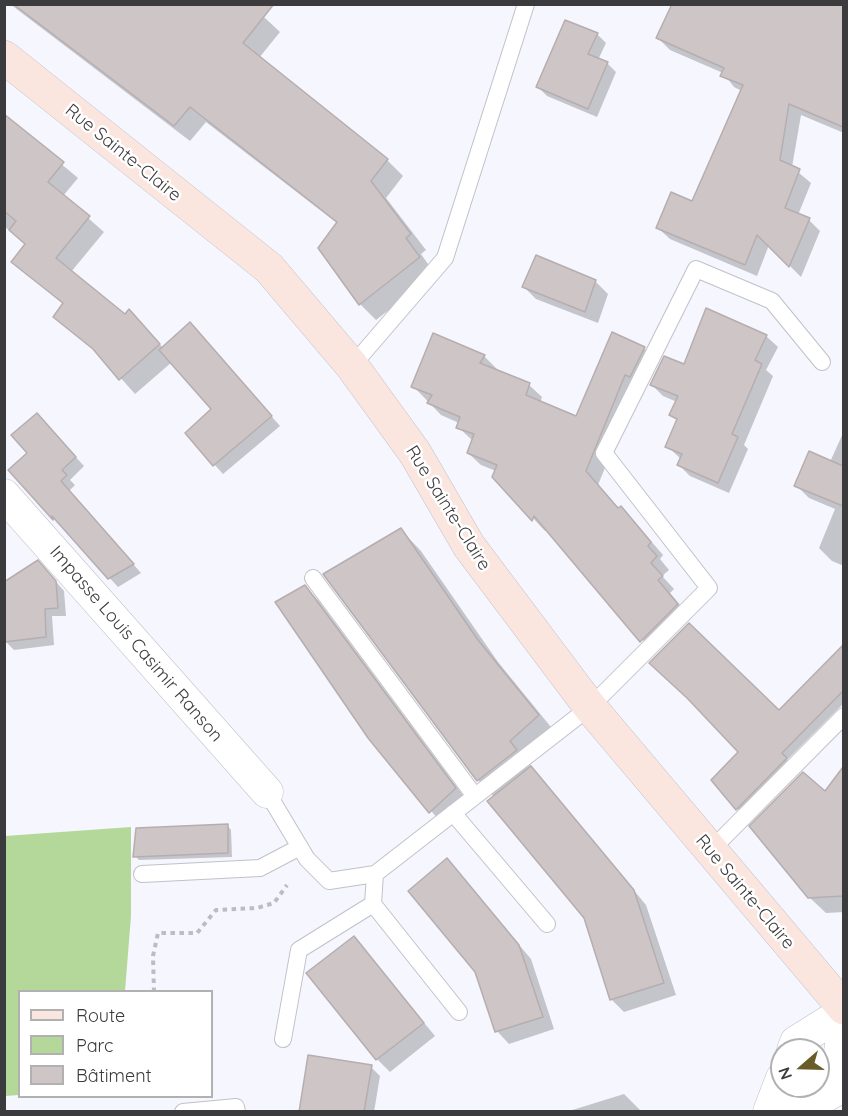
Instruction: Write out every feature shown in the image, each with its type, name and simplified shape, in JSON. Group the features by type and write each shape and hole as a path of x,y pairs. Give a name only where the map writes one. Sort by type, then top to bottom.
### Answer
{"street":[{"name":"Rue Sainte-Claire","path":"4,57 269,268 352,366 415,453 469,546 590,707 843,1010"},
{"name":"Impasse Louis Casimir Ranson","path":"4,495 267,792"},
{"path":"802,1038 843,1010"},
{"path":"798,1112 834,1091 843,1026"}],"lane":[{"path":"352,366 445,258 526,4"},
{"path":"267,792 303,853 329,881 375,874 590,707 709,588 604,453 696,269 771,301 822,362"},
{"path":"313,578 474,795"},
{"path":"710,851 843,716"},
{"path":"453,813 547,924"},
{"path":"142,874 260,868 303,853"},
{"path":"375,874 374,904 459,1012"},
{"path":"283,1039 299,950 374,904"},
{"path":"183,1112 236,1107 237,1112"}],"path":[{"path":"154,990 153,956 158,933 197,933 216,910 256,908 274,903 303,853"}],"green space":[{"path":"131,827 131,916 125,990 18,990 18,1095 5,1096 5,836"}],"building":[{"path":"13,4 274,4 243,43 388,159 371,181 411,234 406,238 420,257 359,305 318,248 337,222 190,107 174,126"},
{"path":"672,4 843,4 843,127 789,104 780,160 800,169 785,208 810,218 789,267 757,235 745,265 656,228 671,192 692,201 743,85 720,76 724,68 656,38"},
{"path":"565,20 598,33 588,54 608,62 588,109 536,87"},
{"path":"4,114 64,162 48,182 90,216 56,258 125,314 129,309 160,344 119,380 93,349 53,317 63,303 11,262 25,244 9,230 16,221 4,211"},
{"path":"536,255 596,280 585,312 522,287"},
{"path":"706,308 767,335 755,360 762,364 732,434 738,437 718,483 677,465 682,454 665,447 677,419 669,415 678,396 650,385 664,356 684,364"},
{"path":"190,322 272,416 213,466 185,433 211,409 159,350"},
{"path":"612,332 645,347 630,377 625,375 586,471 618,508 621,506 651,542 648,546 657,556 651,563 663,576 658,580 678,604 640,642 534,516 532,521 492,477 497,465 467,453 474,434 456,428 460,417 427,403 432,395 411,387 433,333 485,355 480,363 530,383 526,395 576,416"},
{"path":"37,413 76,457 62,470 67,475 61,481 134,564 108,579 8,470 27,453 11,435"},
{"path":"809,451 843,466 843,506 794,486"},
{"path":"401,528 478,640 539,715 510,741 517,750 477,781 323,574"},
{"path":"38,560 56,581 58,608 45,609 46,637 4,642 4,582"},
{"path":"305,585 456,788 429,813 368,738 275,602"},
{"path":"689,623 779,710 843,645 843,691 782,753 787,758 736,810 711,780 738,752 687,698 649,663"},
{"path":"531,766 634,890 664,983 610,1000 584,918 487,801"},
{"path":"843,767 843,896 808,898 749,826 803,772 825,791"},
{"path":"228,824 228,853 133,857 136,828"},
{"path":"447,858 519,945 543,1017 495,1032 475,972 408,891"},
{"path":"354,936 424,1023 376,1060 306,973"},
{"path":"308,1055 372,1065 364,1112 299,1112"}]}
